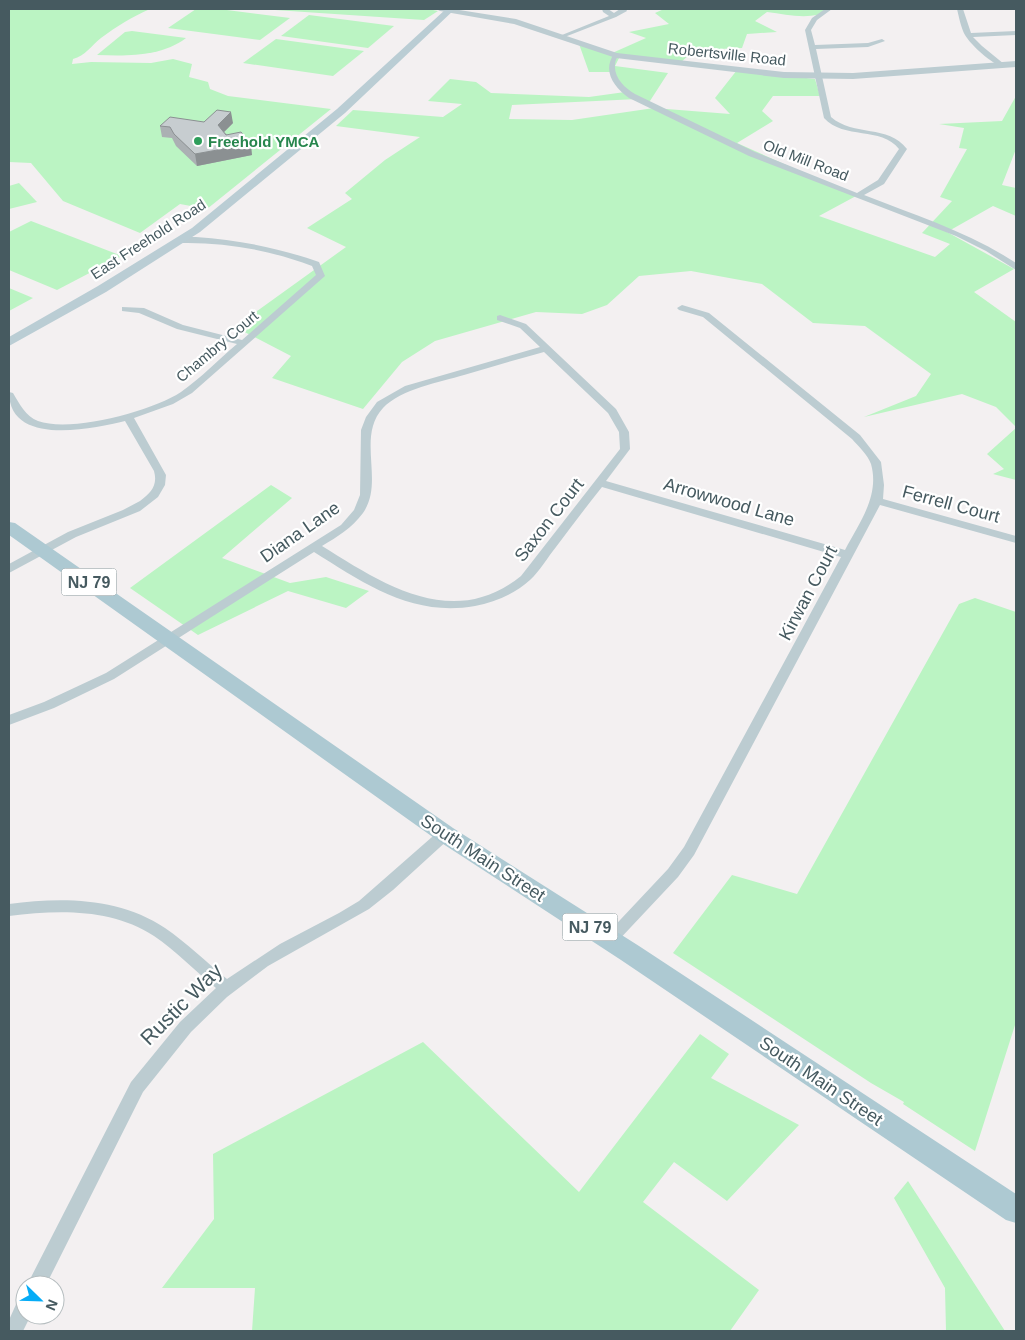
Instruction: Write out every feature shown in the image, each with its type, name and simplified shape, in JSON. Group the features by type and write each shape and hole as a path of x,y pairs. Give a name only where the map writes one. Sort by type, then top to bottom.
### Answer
{"main road":[{"name":"East Freehold Road","path":"9,342 102,289 196,230 341,111 447,9"},
{"name":"South Main Street","path":"9,527 445,834 610,940 1016,1210"}],"street":[{"name":"Robertsville Road","path":"447,9 507,20 616,55 770,74 818,77 867,76 1016,64"},
{"path":"605,9 605,11 614,16"},
{"path":"560,37 614,16 624,11 623,9"},
{"path":"829,9 814,19 808,26 811,47 828,118 833,123 848,129 887,137 897,142 903,148 902,153 881,182 859,195"},
{"path":"960,9 963,25 968,35 980,48 1002,65"},
{"path":"968,35 1016,33"},
{"path":"811,47 868,45 882,40"},
{"name":"Old Mill Road","path":"616,55 612,62 614,78 619,86 627,92 732,145 959,234 1016,267"},
{"path":"196,230 206,239"},
{"name":"Chambry Court","path":"9,395 26,419 49,427 83,427 165,404 182,395 321,276 316,264 295,256 206,239 180,240"},
{"name":"Kirwan Court","path":"610,940 673,873 688,851 877,501 879,485 876,462 856,437 706,315 682,308"},
{"path":"125,309 141,310 180,326 244,343"},
{"name":"Saxon Court","path":"315,547 388,591 406,599 432,605 455,605 476,602 502,594 523,580 625,450 624,432 612,411 547,348 523,326 500,318"},
{"name":"Diana Lane","path":"168,639 315,547 344,527 352,519 363,502 366,430 371,417 381,404 408,388 547,348"},
{"path":"9,569 92,524 146,503 157,492 162,477 127,416"},
{"name":"Arrowwood Lane","path":"600,483 848,555"},
{"name":"Ferrell Court","path":"877,501 1016,540"},
{"path":"9,720 74,694 110,676 168,639"},
{"name":"Rustic Way","path":"41,1275 116,1126 138,1087 157,1059 180,1031 226,987 285,947 354,912 445,834"},
{"path":"9,910 71,906 106,910 133,918 163,934 226,987"}],"green space":[{"path":"9,9 150,9 107,34 85,53 73,59 72,64 91,62 151,63 173,59 192,64 189,77 208,82 210,89 228,96 331,109 207,209 180,204 140,233 63,201 31,163 9,162"},
{"path":"196,9 219,9 290,18 260,40 168,28"},
{"path":"260,9 428,9 438,11 424,20"},
{"path":"664,9 832,9 809,16 792,16 767,12 755,21 777,32 747,34 742,48 695,50 681,62 620,56 615,66 668,73 648,104 638,99 512,105 509,119 572,120 654,108 730,114 715,98 737,70 815,79 820,96 773,96 762,111 773,121 737,143 856,196 819,216 935,257 950,244 922,233 952,201 940,197 967,149 959,148 964,128 939,124 1002,121 1016,96 1016,149 1002,185 1016,188 1016,216 993,206 947,232 1014,269 974,292 1016,322 1016,427 996,407 962,394 864,417 916,396 931,374 865,326 813,323 762,284 691,271 639,276 607,305 582,314 536,312 435,341 402,362 363,409 272,378 291,356 235,327 346,247 307,228 352,199 345,193 385,160 420,137 336,126 353,110 443,117 462,104 428,101 450,79 476,82 491,93 589,97 625,92 614,72 589,72 579,44 610,54 646,38 629,32 669,24 655,13"},
{"path":"309,15 394,26 368,48 281,36"},
{"path":"132,31 186,38 166,49 155,52 132,55 97,55 125,32"},
{"path":"276,39 364,51 333,76 243,63"},
{"path":"19,183 37,202 9,209 9,186"},
{"path":"31,221 122,256 57,290 9,270 9,232"},
{"path":"9,288 33,298 9,311"},
{"path":"1016,428 1016,480 993,474 1004,469 987,454"},
{"path":"271,485 292,498 222,558 290,583 326,577 369,591 346,608 288,591 198,635 130,588"},
{"path":"975,598 1016,612 1016,1025 975,1151 903,1104 904,1102 871,1083 673,953 732,875 797,894 959,604"},
{"path":"700,1034 729,1054 711,1078 799,1125 727,1201 674,1162 643,1202 759,1290 730,1331 252,1331 255,1288 162,1288 214,1219 213,1154 423,1042 579,1192"},
{"path":"908,1181 1005,1331 946,1331 945,1288 894,1198"}],"building":[{"path":"217,110 231,112 218,125 226,135 241,132 251,144 195,154 174,134 170,127 160,126 170,117 204,122"}],"place":[{"name":"Freehold YMCA","path":"198,141"}]}
